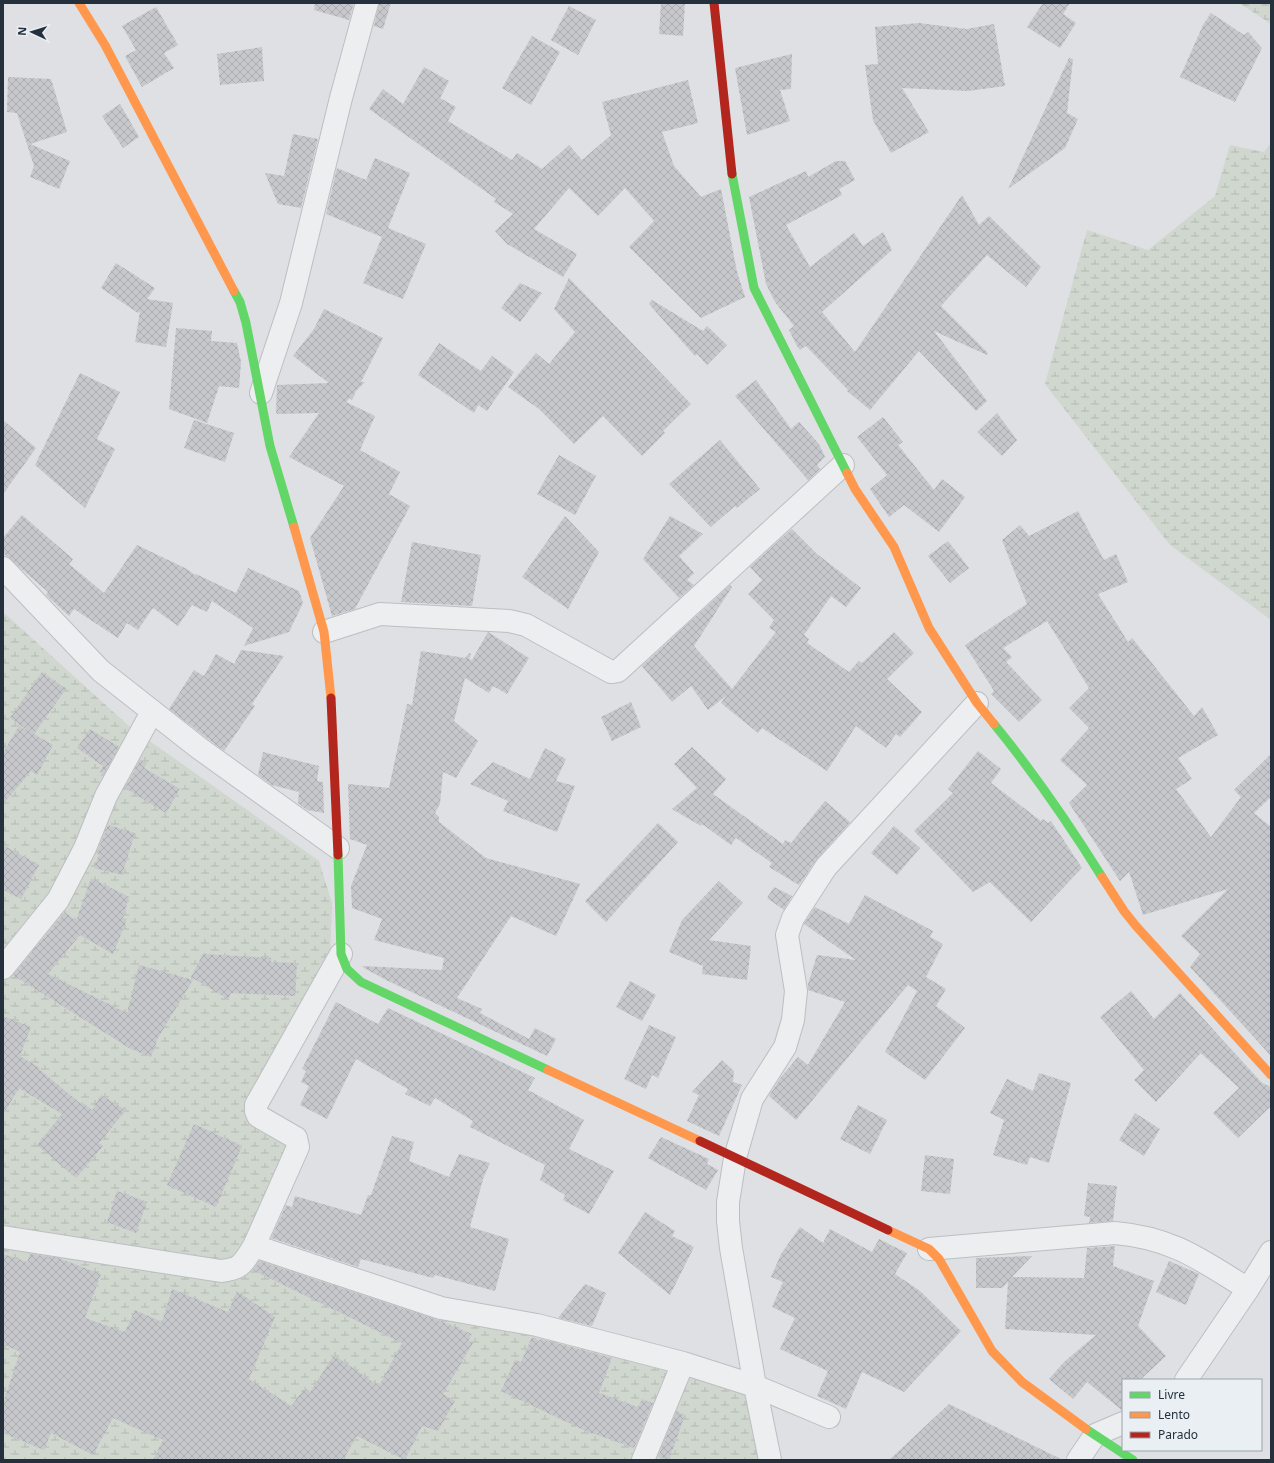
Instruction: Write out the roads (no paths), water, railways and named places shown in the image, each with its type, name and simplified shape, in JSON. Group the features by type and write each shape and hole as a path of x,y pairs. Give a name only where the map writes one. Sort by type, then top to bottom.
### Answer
{"street":[{"path":"79,3 105,45 240,302 246,323 261,393 270,446 324,632 333,714 341,954 347,969 361,982 929,1249 939,1259 992,1351 1003,1364 1018,1378 1095,1435 1133,1460"},
{"path":"261,393 291,303 341,98 367,3"},
{"path":"714,3 728,158 754,288 843,465 856,489 894,547 929,628 976,704 1020,756 1078,838 1124,911 1271,1075"},
{"path":"324,632 380,614 509,621 526,626 611,672 618,671 843,465"},
{"path":"3,568 101,671 152,712 338,848"},
{"path":"770,1460 755,1386 728,1221 728,1202 735,1158 752,1099 785,1046 793,1020 796,991 787,935 793,918 826,867 976,704"},
{"path":"3,968 58,900 85,848 106,796 152,712"},
{"path":"3,1238 221,1271 234,1270 242,1266 254,1246 298,1147 296,1138 258,1116 256,1105 341,954"},
{"path":"929,1249 1115,1233 1134,1235 1157,1240 1184,1250 1248,1289"},
{"path":"254,1246 441,1308 537,1325 683,1363 755,1386 829,1417"},
{"path":"1187,1379 1248,1289 1271,1252"},
{"path":"643,1460 683,1363"},
{"path":"1078,1460 1095,1435 1122,1423"}]}
